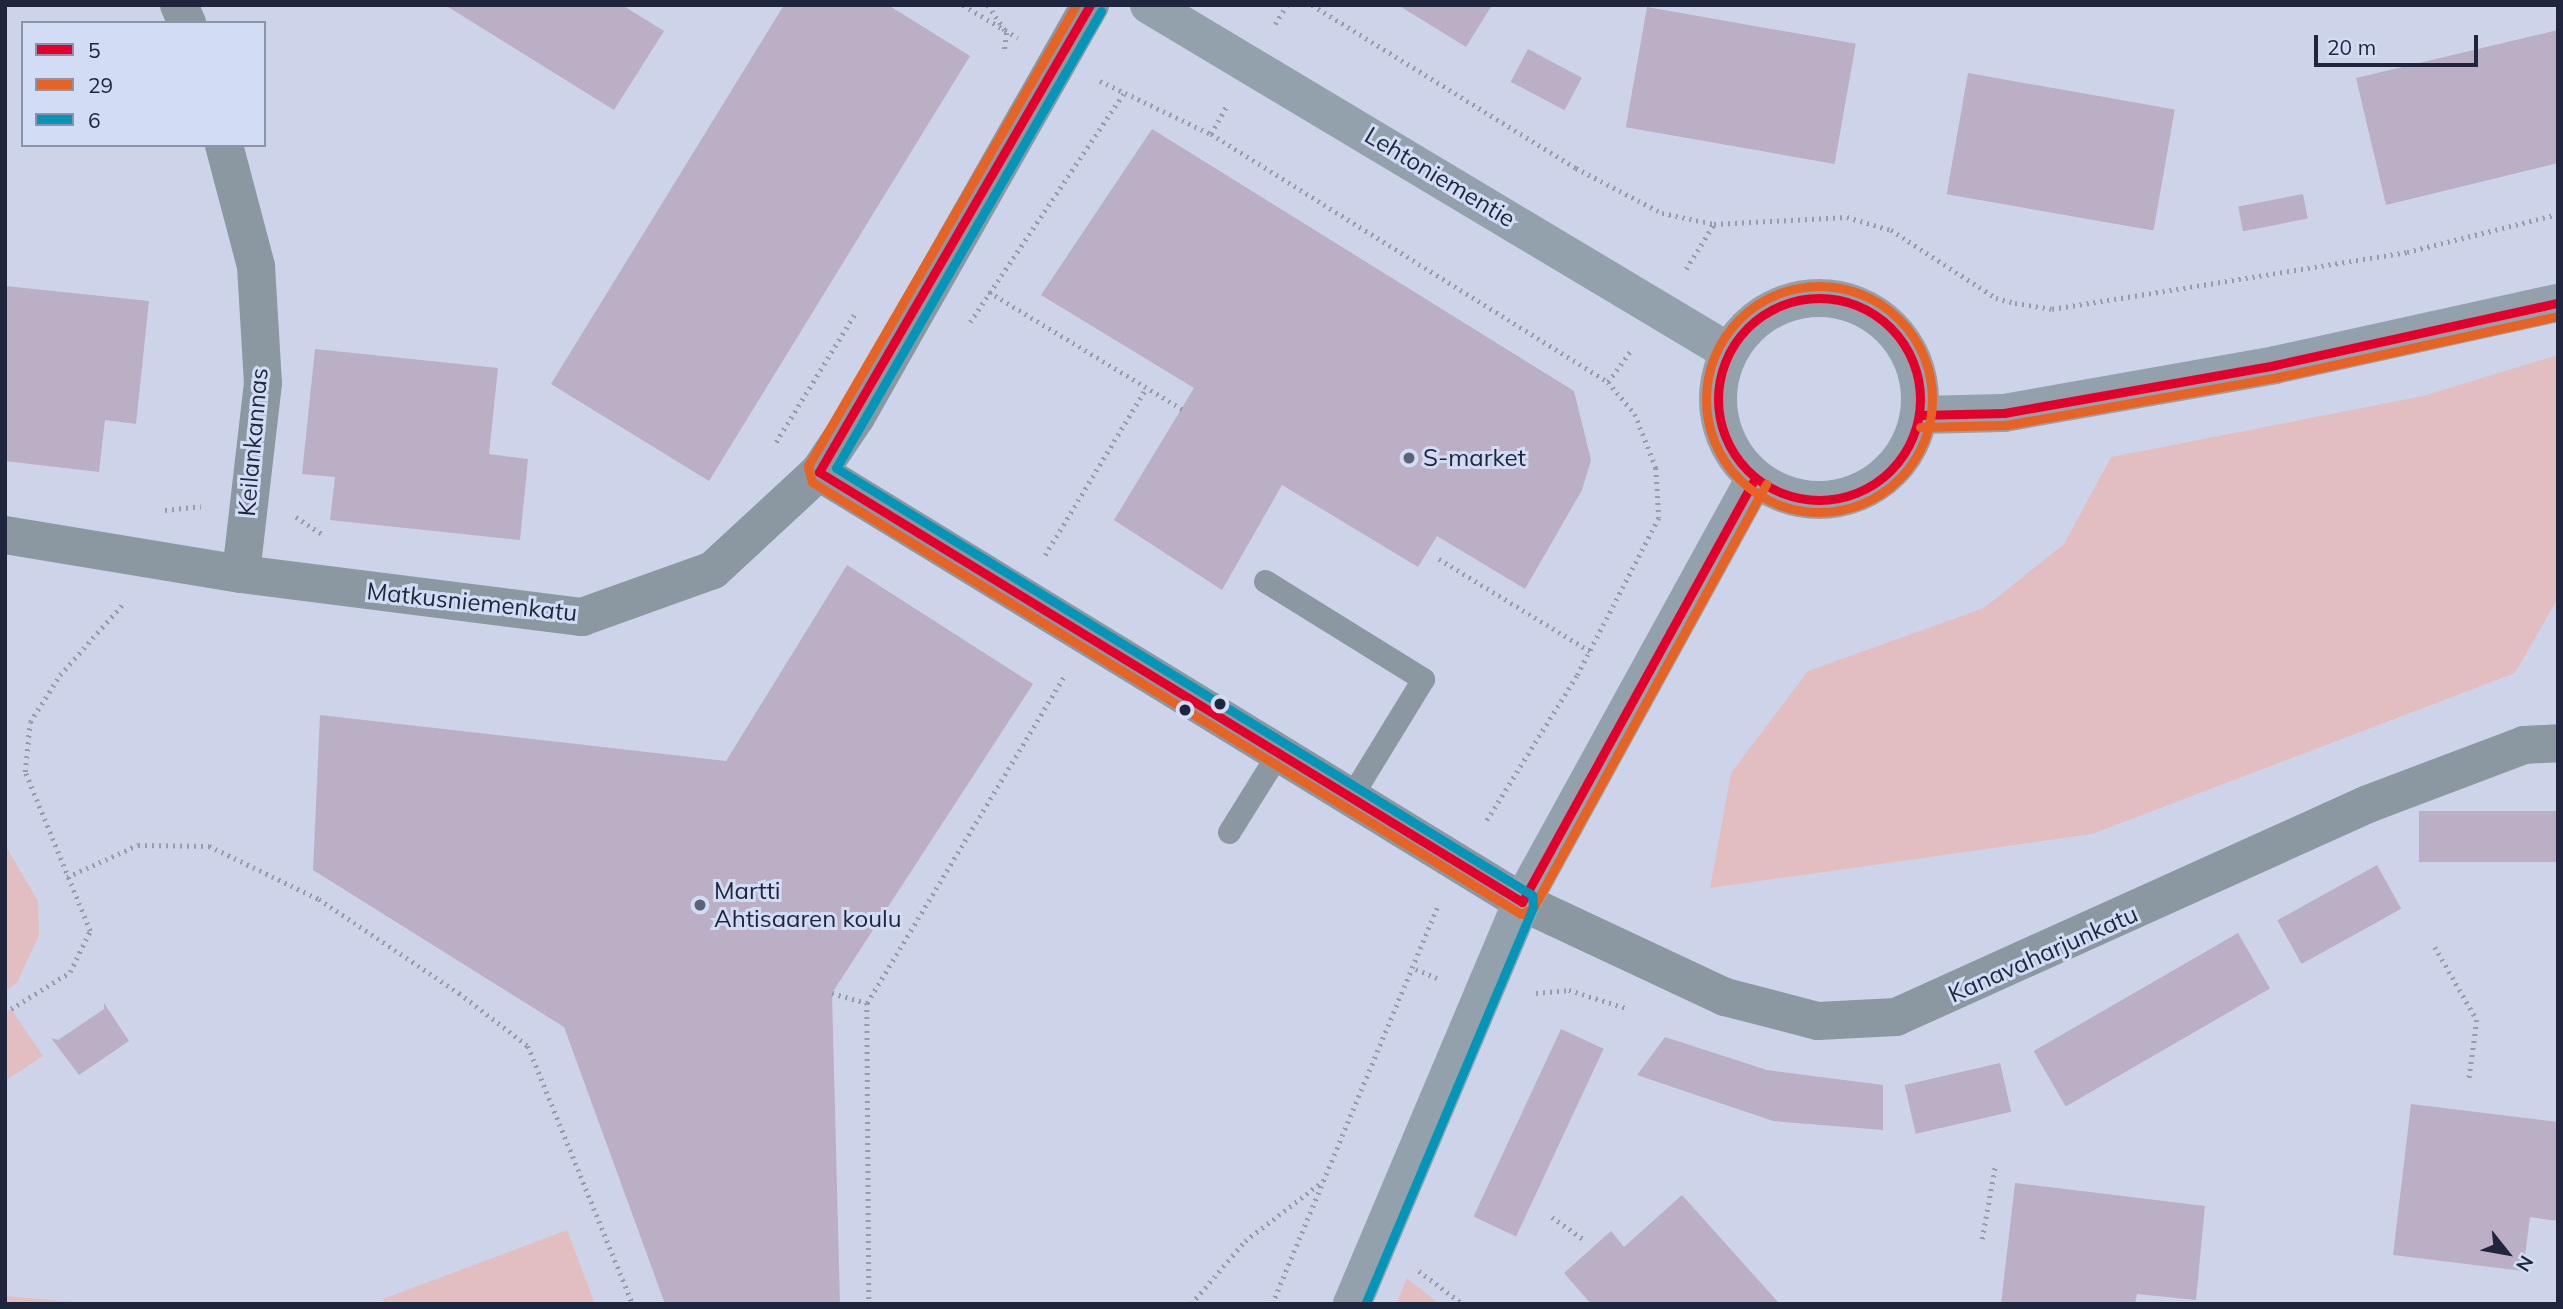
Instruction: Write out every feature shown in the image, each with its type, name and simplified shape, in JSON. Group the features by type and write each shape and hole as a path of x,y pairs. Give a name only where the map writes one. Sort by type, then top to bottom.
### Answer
{"main road":[{"name":"Lehtoniementie","path":"1149,5 1729,352"},
{"path":"1804,299 1852,302 1891,328 1914,359 1920,415 1911,444 1870,488 1811,500 1755,478 1728,442 1718,406 1729,352 1768,311 1804,299"},
{"path":"1920,415 2004,413 2275,365 2558,303"},
{"path":"1352,1304 1522,902 1755,478"}],"street":[{"path":"179,5 186,21"},
{"name":"Matkusniemenkatu","path":"5,535 241,574 582,617 712,570 819,472 1090,5"},
{"name":"Keilankannas","path":"225,147 256,266 263,383 241,574"},
{"name":"Kanavaharjunkatu","path":"819,472 1277,755 1460,862 1522,902 1725,997 1818,1021 1896,1017 2368,804 2524,745 2558,743"}],"lane":[{"path":"1265,581 1423,679 1350,798"},
{"path":"1229,832 1277,755"}],"path":[{"path":"963,5 1007,33"},
{"path":"988,5 1007,33 1001,67"},
{"path":"1312,5 1576,168 1662,213 1714,224 1847,217 1891,230 1996,298 2015,303 2052,309 2407,252 2558,214"},
{"path":"966,327 1123,94 1211,134 1608,382 1636,414 1656,468 1659,518 1590,651 1460,862 1272,1304"},
{"path":"989,292 1182,409"},
{"path":"768,455 862,302"},
{"path":"1042,560 1146,388"},
{"path":"151,514 184,505 291,514 334,541"},
{"path":"1439,559 1590,651"},
{"path":"11,1009 70,972 90,931 25,772 30,722 60,675 127,599 113,597"},
{"path":"869,1304 867,1003 1067,672"},
{"path":"67,877 138,845 209,846 319,898 459,993 528,1046 633,1304"},
{"path":"2435,947 2476,1020 2469,1080"},
{"path":"832,993 867,1003"},
{"path":"1982,1239 1994,1167"},
{"path":"1191,1304 1245,1241 1324,1180"},
{"path":"1552,1217 1586,1241"}],"shaded area":[{"path":"2558,355 2558,598 2515,673 2092,834 1710,888 1731,773 1808,671 1984,608 2064,544 2111,457 2423,396"},
{"path":"5,845 38,901 39,935 17,983 5,991"},
{"path":"11,1009 43,1056 5,1081 5,1013"},
{"path":"567,1230 595,1304 385,1304 383,1299"},
{"path":"1407,1278 1439,1304 1396,1304"},
{"path":"5,1296 97,1304 5,1304"}],"building":[{"path":"445,5 622,5 664,31 614,110"},
{"path":"784,5 888,5 970,56 709,481 551,384"},
{"path":"1398,5 1492,5 1466,47"},
{"path":"1647,7 1856,44 1835,164 1626,127"},
{"path":"2558,30 2558,163 2386,205 2356,78"},
{"path":"1528,49 1582,78 1564,110 1511,82"},
{"path":"1968,73 2175,109 2153,231 1947,194"},
{"path":"1152,129 1574,391 1591,460 1582,490 1525,589 1437,536 1418,567 1282,485 1222,590 1114,520 1194,388 1041,295"},
{"path":"2303,194 2308,219 2243,231 2238,207"},
{"path":"5,286 149,301 136,424 105,420 99,472 5,461"},
{"path":"315,349 498,368 489,454 528,459 520,540 330,520 335,477 302,474"},
{"path":"847,565 1033,684 832,993 840,1304 665,1304 564,1027 313,870 320,715 726,761"},
{"path":"2419,811 2558,811 2558,862 2419,862"},
{"path":"2377,865 2401,909 2302,964 2277,920"},
{"path":"2238,933 2270,988 2066,1106 2034,1051"},
{"path":"104,1003 129,1041 79,1075 51,1038 58,1040 104,1009"},
{"path":"1561,1029 1604,1049 1516,1236 1474,1217"},
{"path":"1665,1037 1767,1070 1883,1085 1883,1130 1773,1121 1637,1075"},
{"path":"2000,1063 2011,1112 1916,1134 1905,1085"},
{"path":"2411,1104 2558,1122 2558,1221 2530,1217 2523,1271 2393,1255"},
{"path":"2015,1183 2205,1206 2196,1300 2137,1294 2135,1304 2001,1304"},
{"path":"1682,1195 1778,1302 1776,1304 1591,1304 1564,1273 1611,1231 1624,1247"}],"transit line":[{"name":"29","path":"1076,5 808,466 812,482 1521,914 1533,908 1766,484"},
{"name":"5","path":"1090,5 819,472 1522,902 1755,478"},
{"name":"6","path":"1101,11 836,468 1532,895 1533,907 1365,1304"},
{"name":"29","path":"1808,286 1830,286 1872,299 1891,311 1907,327 1924,356 1932,399 1924,442 1907,471 1891,487 1862,504 1830,512 1808,512 1766,499 1747,487 1731,471 1714,442 1706,410 1706,388 1719,346 1731,327 1747,311 1776,294 1808,286"},
{"name":"5","path":"1819,298 1858,306 1875,315 1890,328 1903,343 1912,360 1920,399 1912,438 1903,455 1890,470 1875,483 1858,492 1819,500 1780,492 1763,483 1748,470 1735,455 1726,438 1718,399 1726,360 1735,343 1748,328 1763,315 1780,306 1819,298"},
{"name":"5","path":"1920,415 2004,413 2275,365 2558,303"},
{"name":"29","path":"1920,427 2006,425 2278,377 2558,316"}],"place":[{"name":"S-market","path":"1409,458"},
{"name":"Martti Ahtisaaren koulu","path":"700,905"}]}
